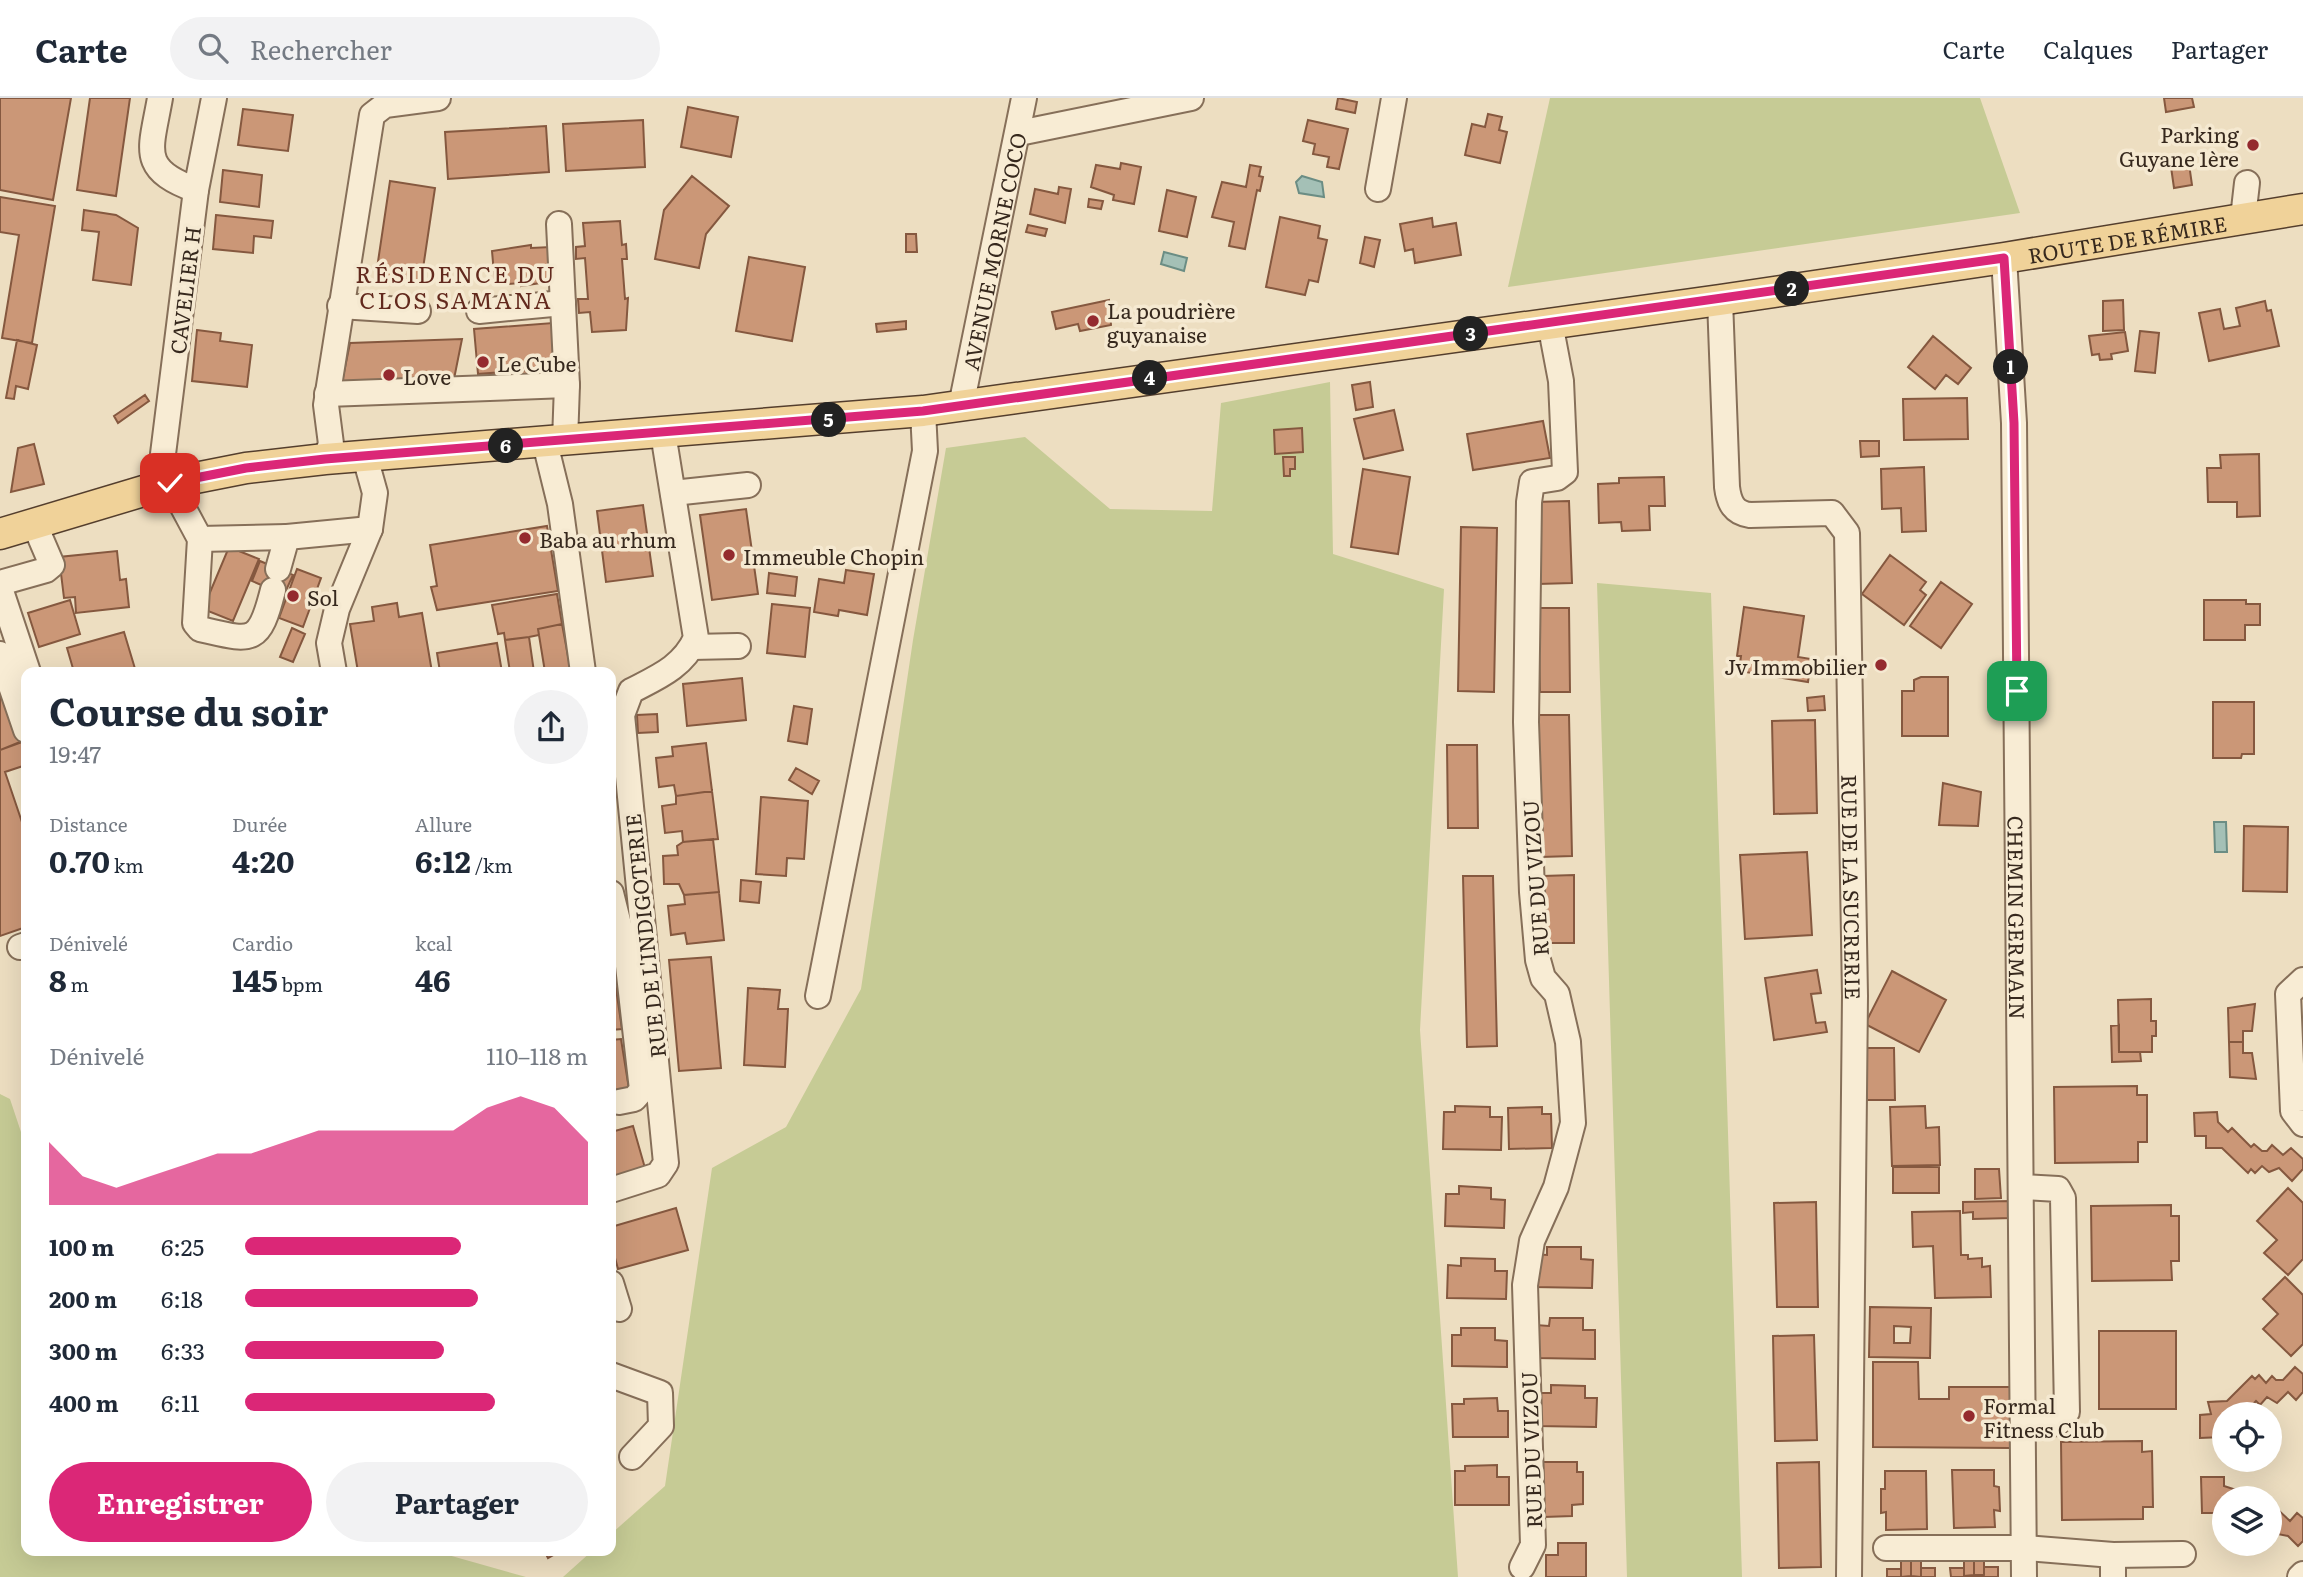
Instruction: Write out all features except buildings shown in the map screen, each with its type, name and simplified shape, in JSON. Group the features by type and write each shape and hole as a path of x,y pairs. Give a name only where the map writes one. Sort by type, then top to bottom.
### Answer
{"main road":[{"name":"ROUTE DE RÉMIRE","path":"0,534 170,483 246,468 325,459 923,411 1720,300 2004,258 2303,209"}],"street":[{"path":"160,98 150,152 154,164 168,180 196,190"},
{"name":"CAVELIER H","path":"200,539 170,483 163,454 196,190 214,98"},
{"path":"325,459 331,444 327,394 372,115 386,105 438,98"},
{"name":"AVENUE MORNE COCO","path":"961,406 1024,98"},
{"path":"1019,132 1191,98"},
{"path":"1378,189 1394,98"},
{"path":"2243,218 2246,183"},
{"path":"559,224 567,385 555,442 560,504 582,667"},
{"name":"CHEMIN GERMAIN","path":"2004,258 2014,423 2024,1577"},
{"name":"RUE DE LA SUCRERIE","path":"1720,300 1727,487 1732,506 1741,513 1750,514 1832,513 1847,533 1855,996 1849,1577"},
{"path":"479,310 563,303"},
{"path":"340,306 418,310"},
{"name":"RUE DU VIZOU","path":"1522,1567 1533,1545 1525,1285 1532,1241 1556,1187 1573,1123 1568,1042 1557,994 1544,978 1538,960 1530,854 1527,748 1529,502 1532,482 1557,478 1565,472 1561,381 1550,323"},
{"path":"327,394 567,385"},
{"path":"818,996 925,452 923,411"},
{"path":"663,433 696,638 692,647 738,646"},
{"path":"333,667 329,643 337,609 370,529 375,493 365,457"},
{"path":"673,493 748,485"},
{"path":"0,583 46,570 52,565 34,523"},
{"path":"287,537 265,623 257,633 242,639 200,629 195,623 200,539 287,537 370,529"},
{"path":"0,588 26,667"},
{"name":"RUE DE L'INDIGOTERIE","path":"616,1188 657,1175 666,1163 622,715 631,691 667,673 688,656 692,647"},
{"path":"0,654 21,715"},
{"path":"616,912 627,957 642,1090 634,1099 620,1102"},
{"path":"2303,980 2288,994 2293,1111 2303,1124"},
{"path":"2022,1187 2058,1189 2063,1198 2067,1412 2058,1423 2024,1426"},
{"path":"616,1299 619,1309"},
{"path":"616,1377 660,1393 661,1426 632,1457"},
{"path":"1886,1548 2025,1548 2113,1566 2183,1555"}],"green space":[{"path":"1550,98 1980,98 2020,213 1508,287"},
{"path":"1330,382 1333,554 1444,589 1420,1030 1458,1577 563,1577 586,1556 616,1556 616,1530 665,1486 712,1168 786,1127 861,989 913,640 946,448 1025,437 1110,509 1212,511 1221,403"},
{"path":"1597,583 1711,593 1742,1577 1627,1577"},
{"path":"0,1094 10,1099 21,1132 21,1556 452,1556 526,1577 0,1577"}],"water":[{"path":"1302,176 1322,182 1324,197 1299,193 1296,182"},
{"path":"1164,252 1187,258 1184,271 1161,264"},
{"path":"2214,822 2226,822 2227,852 2215,852"}],"place":[{"name":"Parking Guyane 1ère","path":"2253,145"},
{"name":"La poudrière guyanaise","path":"1093,321"},
{"name":"Le Cube","path":"483,362"},
{"name":"Love","path":"389,375"},
{"name":"Baba au rhum","path":"525,538"},
{"name":"Immeuble Chopin","path":"729,555"},
{"name":"Sol","path":"293,596"},
{"name":"Jv Immobilier","path":"1881,665"},
{"name":"Formal Fitness Club","path":"1969,1416"}],"district":[{"name":"RÉSIDENCE DU CLOS SAMANA","path":"456,286"}],"route":[{"path":"170,483 246,468 325,459 923,411 2004,258 2014,423 2017,691"}]}
